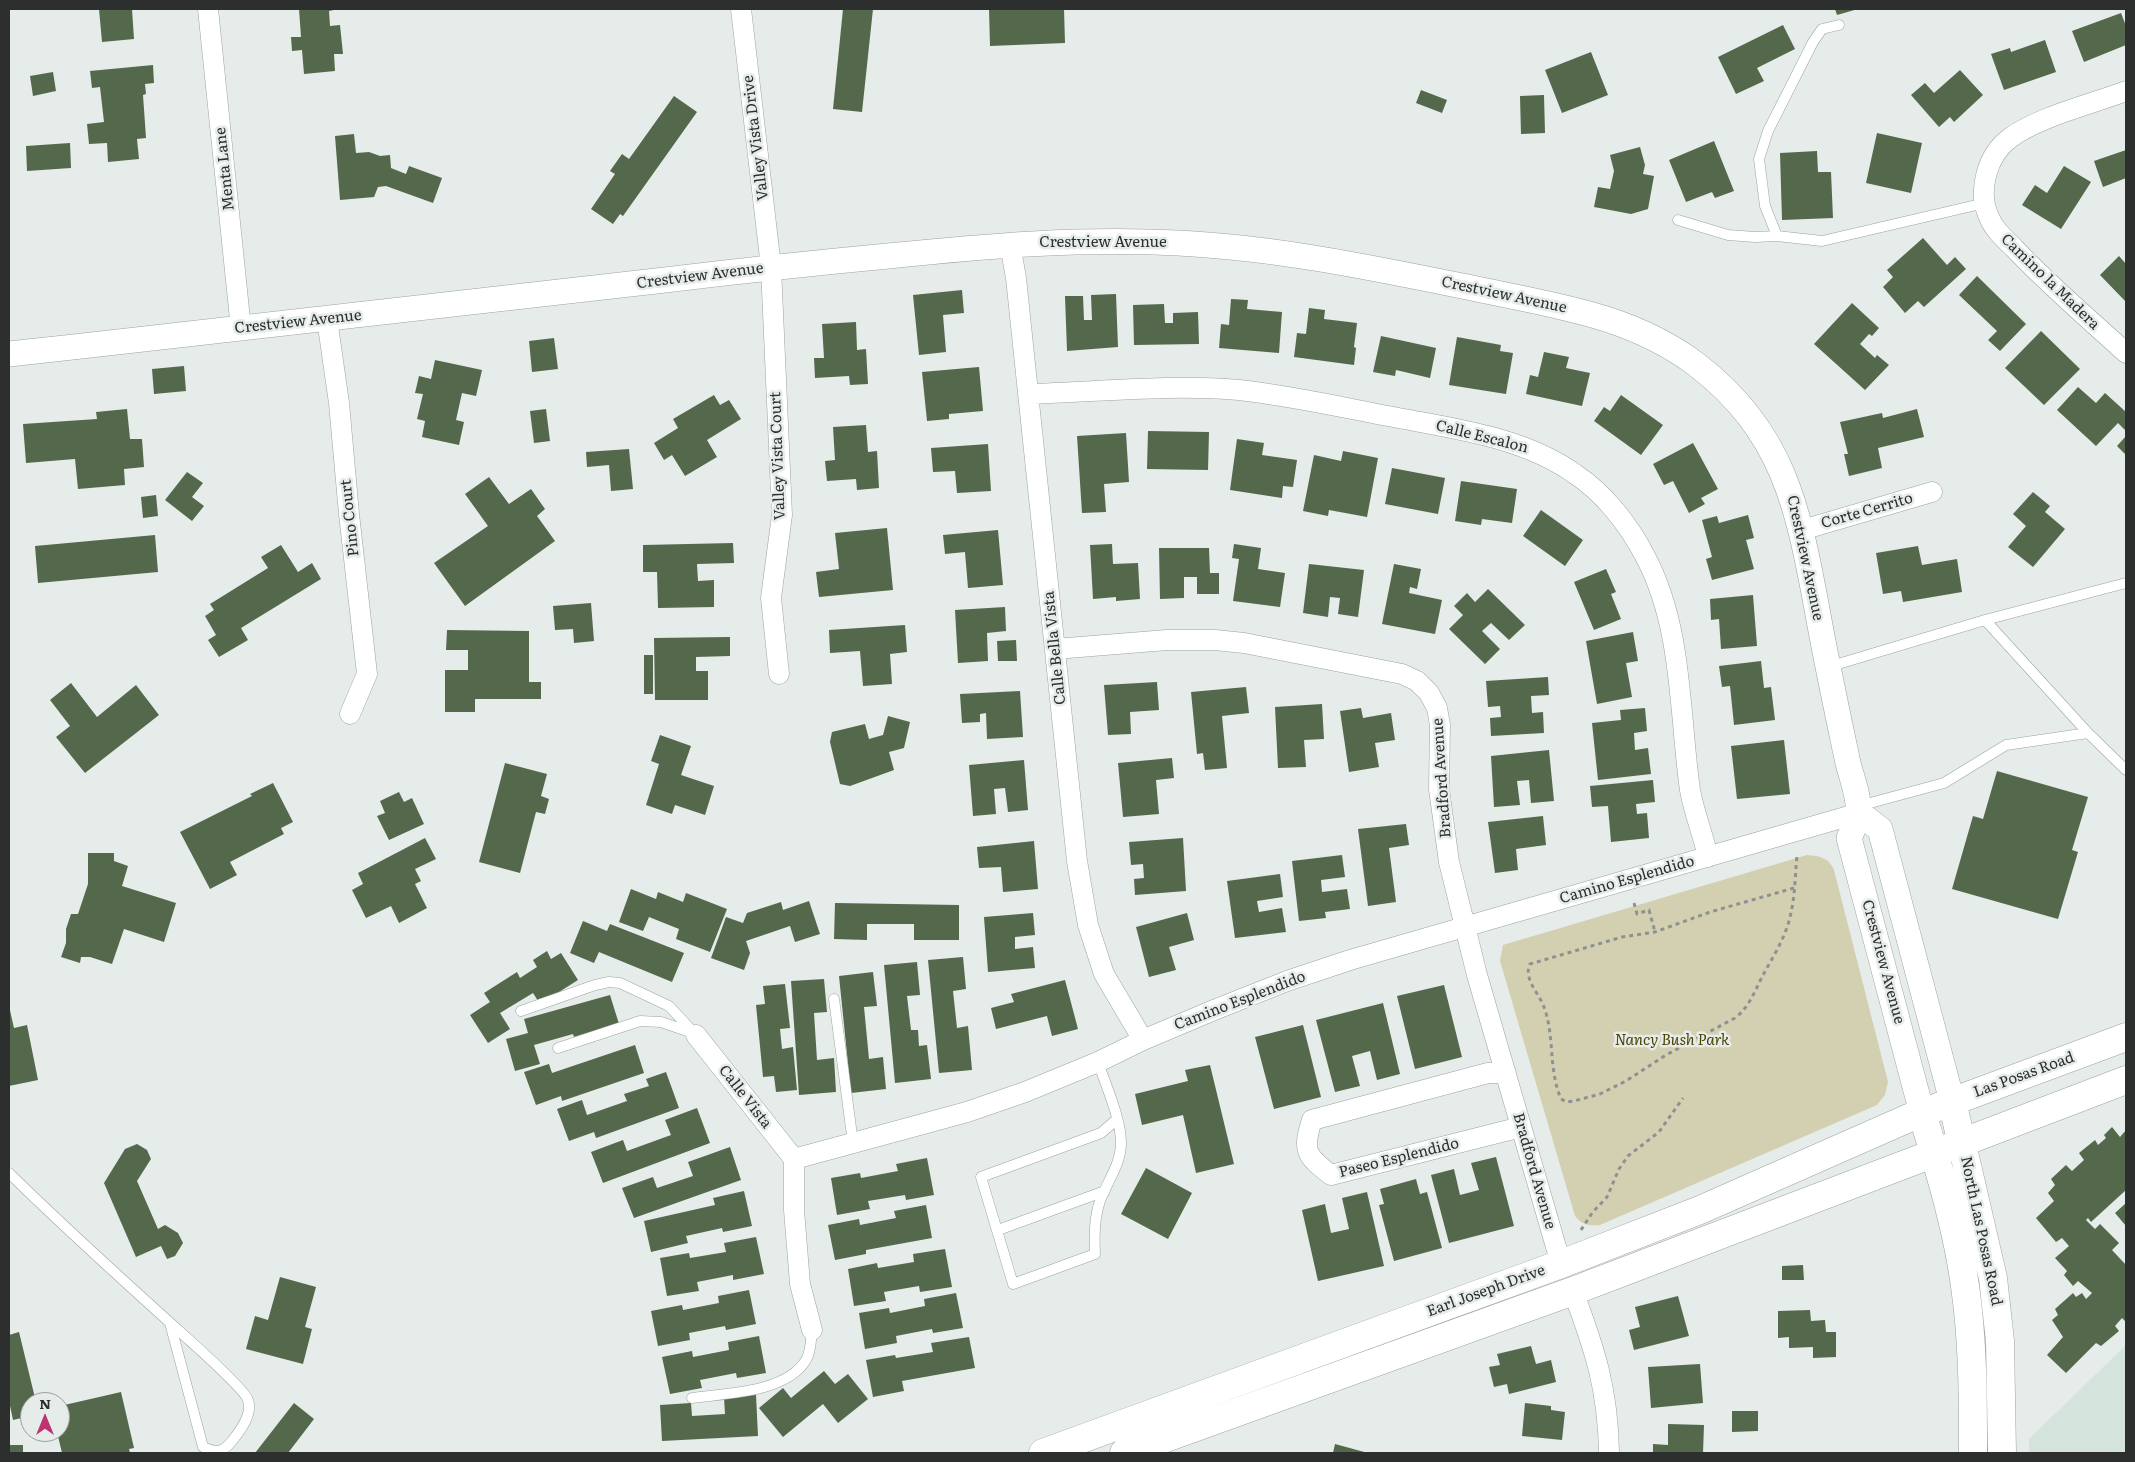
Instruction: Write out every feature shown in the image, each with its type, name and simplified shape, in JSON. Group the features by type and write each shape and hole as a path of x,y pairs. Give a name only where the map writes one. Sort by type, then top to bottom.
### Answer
{"main road":[{"name":"Las Posas Road","path":"1922,1113 2126,1037"},
{"path":"1934,1153 2126,1080"},
{"name":"North Las Posas Road","path":"1952,1101 1987,1246 1998,1309 2002,1453"},
{"name":"North Las Posas Road","path":"1922,1113 1952,1224 1965,1284 1972,1360 1973,1453"},
{"name":"Earl Joseph Drive","path":"1043,1453 1561,1264 1700,1210 1922,1113"},
{"name":"Earl Joseph Drive","path":"1124,1453 1573,1291 1934,1153"}],"street":[{"name":"Menta Lane","path":"208,9 241,329"},
{"name":"Valley Vista Drive","path":"740,9 771,267"},
{"name":"Camino la Madera","path":"2126,91 2034,124 2010,138 2001,146 1986,173 1985,203 1988,216 2001,235 2028,263 2126,353"},
{"name":"Crestview Avenue","path":"9,354 771,267 1010,244 1080,241 1209,245 1276,252 1365,266 1583,312 1628,325 1657,339 1695,364 1718,383 1739,405 1758,430 1780,468 1790,490 1802,530 1827,667 1859,810 1849,838 1922,1113"},
{"name":"Calle Bella Vista","path":"1010,244 1028,394 1077,861 1088,925 1104,974 1143,1040"},
{"name":"Valley Vista Court","path":"771,267 782,515 771,598 779,674"},
{"name":"Pino Court","path":"327,319 339,403 348,514 367,674 350,714"},
{"name":"Calle Escalon","path":"1028,394 1136,389 1210,389 1255,393 1452,428 1522,446 1575,473 1610,505 1631,534 1645,556 1661,593 1677,667 1691,794 1708,857"},
{"name":"Corte Cerrito","path":"1802,530 1932,492"},
{"name":"Bradford Avenue","path":"1055,649 1167,640 1215,640 1244,643 1402,674 1417,681 1429,693 1437,708 1440,725 1439,788 1449,862 1477,975 1561,1264"},
{"name":"Crestview Avenue","path":"1859,810 1880,829 1952,1101"},
{"name":"Camino Esplendido","path":"794,1159 967,1112 1026,1092 1098,1062 1143,1040 1287,981 1350,960 1708,857 1859,810"},
{"name":"Calle Vista","path":"696,1035 794,1159"},
{"name":"Paseo Esplendido","path":"1506,1073 1488,1073 1312,1120 1305,1143 1313,1161 1332,1175 1521,1127"},
{"path":"794,1159 794,1210 800,1284 812,1330"},
{"path":"1573,1291 1599,1366 1608,1422 1609,1453"}],"lane":[{"path":"1777,236 1765,206 1759,159 1768,131 1813,42 1822,28 1839,25"},
{"path":"1678,220 1728,235 1777,236 1822,241 1985,203"},
{"path":"1827,667 1985,620 2126,584"},
{"path":"1985,620 2088,733 2126,770"},
{"path":"1859,810 1944,783 2006,746 2088,733"},
{"path":"521,1011 595,985 609,982 620,983 669,1006 696,1035"},
{"path":"834,999 853,1143"},
{"path":"558,1048 640,1021 661,1022 696,1035"},
{"path":"1098,1062 1116,1120 1121,1144 1118,1160 1100,1202 1094,1230 1095,1254 1013,1284 981,1177 1101,1133 1116,1120"},
{"path":"9,1173 58,1221 210,1359 248,1398 250,1408 241,1430 224,1449 214,1452 203,1447 170,1323"},
{"path":"998,1230 1104,1191"},
{"path":"692,1398 756,1389 779,1382 792,1374 807,1359 812,1330"}],"path":[{"path":"1794,888 1710,912 1655,932 1599,943 1530,964 1528,968 1530,980 1543,1005 1546,1016 1551,1039 1552,1069 1561,1099 1567,1102 1600,1094 1626,1082 1666,1055 1735,1018 1742,1012 1754,996 1786,929 1792,906 1794,888 1797,856"},
{"path":"1634,904 1637,914 1649,910 1655,932"},
{"path":"1582,1230 1592,1213 1607,1197 1619,1169 1628,1156 1658,1132 1683,1098"}],"shaded area":[{"path":"2126,1345 2126,1453 2029,1453 2029,1439"}],"green space":[{"name":"Nancy Bush Park","path":"1807,855 1824,858 1834,870 1888,1082 1885,1095 1877,1105 1600,1225 1583,1223 1575,1216 1500,961 1503,945"}],"building":[{"path":"99,9 132,9 134,39 102,42"},
{"path":"299,9 339,9 329,11 330,26 340,25 343,54 334,54 335,71 304,74 302,50 292,51 291,37 301,37"},
{"path":"843,9 873,9 862,112 833,109"},
{"path":"989,9 1064,9 1065,43 990,46"},
{"path":"1835,9 1858,9 1837,15"},
{"path":"2121,13 2126,26 2126,45 2084,62 2072,31"},
{"path":"1783,25 1795,49 1757,68 1764,81 1736,94 1718,57"},
{"path":"2045,40 2056,72 2004,90 1991,54 2010,48 2011,52"},
{"path":"1591,52 1608,95 1562,113 1545,70"},
{"path":"153,65 154,83 145,84 146,94 143,95 146,138 137,139 139,159 108,162 107,143 89,144 87,124 104,122 100,87 92,88 90,71"},
{"path":"1960,70 1983,95 1954,122 1950,117 1939,127 1911,95 1925,83 1934,93"},
{"path":"53,72 56,91 33,96 30,76"},
{"path":"1421,90 1447,100 1442,113 1416,103"},
{"path":"1544,95 1545,133 1521,134 1520,96"},
{"path":"674,96 697,112 623,216 620,214 613,224 591,209 615,174 610,171 622,154 629,159"},
{"path":"1877,133 1922,143 1911,193 1866,183"},
{"path":"354,134 356,153 369,152 380,156 390,155 391,168 406,174 409,166 442,178 433,203 386,186 378,187 374,197 340,200 335,136"},
{"path":"1714,141 1734,191 1715,198 1712,192 1686,202 1669,160"},
{"path":"70,143 71,168 27,171 26,146"},
{"path":"1640,147 1645,165 1643,174 1654,176 1648,209 1631,214 1594,207 1598,187 1610,189 1614,171 1610,155"},
{"path":"2126,150 2126,178 2103,187 2094,161"},
{"path":"1817,151 1818,172 1831,172 1833,218 1782,220 1780,153"},
{"path":"2064,166 2091,182 2061,229 2022,205 2035,185 2047,193"},
{"path":"1923,238 1947,265 1955,257 1966,269 1924,307 1918,301 1905,313 1883,287 1893,277 1887,270"},
{"path":"2119,256 2126,264 2126,302 2100,275"},
{"path":"1977,276 2026,324 2000,351 1988,340 1997,331 1959,295"},
{"path":"962,290 964,313 943,315 946,352 919,355 913,295"},
{"path":"1116,294 1118,347 1067,351 1065,296 1083,296 1084,320 1092,320 1091,295"},
{"path":"1231,299 1248,300 1247,309 1282,312 1279,353 1219,348 1221,324 1229,325"},
{"path":"1852,303 1879,328 1872,336 1869,334 1860,344 1875,358 1877,355 1889,365 1865,390 1814,344"},
{"path":"1164,304 1165,323 1173,323 1173,313 1198,312 1199,344 1134,345 1133,305"},
{"path":"1309,308 1325,310 1324,319 1357,323 1354,365 1294,357 1297,333 1306,334"},
{"path":"856,322 857,350 866,349 868,384 850,385 849,376 815,378 814,358 824,358 822,324"},
{"path":"2041,331 2080,369 2044,405 2005,368"},
{"path":"1381,336 1436,348 1430,378 1396,370 1395,376 1373,372"},
{"path":"1457,337 1501,345 1500,351 1513,353 1506,394 1449,385"},
{"path":"554,338 558,369 532,372 529,341"},
{"path":"1544,352 1569,357 1566,368 1590,373 1582,406 1526,394 1530,375 1538,377"},
{"path":"435,360 482,370 476,396 462,393 456,420 464,422 459,445 422,437 425,421 417,419 423,394 415,393 419,376 431,379"},
{"path":"184,366 186,391 154,394 152,369"},
{"path":"979,367 983,411 949,414 949,419 927,421 922,372"},
{"path":"2078,387 2096,403 2105,393 2126,412 2126,429 2118,423 2096,446 2057,410"},
{"path":"714,395 720,405 729,400 741,419 707,440 717,457 685,476 672,455 664,460 654,443 678,428 673,419"},
{"path":"1621,395 1663,425 1641,455 1594,421 1604,407 1610,411"},
{"path":"127,409 130,439 142,439 144,467 124,469 125,485 78,489 75,459 26,463 23,424 97,419 96,412"},
{"path":"546,409 550,441 534,443 530,411"},
{"path":"1917,409 1924,437 1878,448 1882,468 1849,476 1844,454 1848,454 1840,422 1882,413 1883,418"},
{"path":"866,425 868,452 877,451 879,488 857,490 856,479 827,481 825,461 835,460 833,427"},
{"path":"1148,431 1209,432 1208,470 1147,469"},
{"path":"1126,433 1129,482 1104,484 1106,512 1082,513 1077,436"},
{"path":"2126,436 2126,455 2117,446"},
{"path":"1237,439 1264,443 1262,455 1297,460 1293,487 1283,486 1282,498 1230,490"},
{"path":"1693,443 1718,489 1701,498 1705,504 1689,513 1673,481 1664,485 1653,464"},
{"path":"988,444 991,491 957,493 955,471 933,472 931,448"},
{"path":"629,449 633,489 611,491 609,465 587,467 586,452"},
{"path":"1343,451 1378,458 1367,517 1329,510 1328,516 1303,511 1314,455 1341,461"},
{"path":"1392,468 1445,478 1438,514 1385,504"},
{"path":"187,472 203,483 192,497 204,506 192,521 165,500"},
{"path":"489,477 509,504 531,489 545,509 537,516 555,541 465,606 434,563 488,526 465,494"},
{"path":"1461,481 1517,489 1512,523 1482,519 1481,525 1455,521"},
{"path":"2033,492 2050,506 2045,512 2065,529 2033,567 2008,547 2026,526 2013,514"},
{"path":"156,495 158,516 143,518 141,497"},
{"path":"1541,510 1583,540 1565,566 1523,536"},
{"path":"1748,515 1754,538 1746,540 1754,569 1712,580 1706,559 1712,557 1702,520 1717,516 1719,523"},
{"path":"887,528 893,590 819,597 816,572 839,569 835,533"},
{"path":"998,530 1003,585 968,588 965,552 945,554 943,535"},
{"path":"155,535 158,572 38,583 35,546"},
{"path":"733,543 734,563 697,564 698,581 714,580 714,607 658,608 657,572 643,572 643,545"},
{"path":"1112,544 1113,564 1138,563 1140,599 1116,601 1116,597 1093,599 1090,545"},
{"path":"1234,544 1261,548 1258,569 1285,573 1280,607 1233,601 1239,559 1232,558"},
{"path":"281,545 298,572 312,563 321,579 241,628 248,640 219,657 208,640 216,635 205,616 214,610 210,604 268,568 261,557"},
{"path":"1918,546 1922,565 1957,559 1962,592 1903,602 1901,591 1883,594 1876,553"},
{"path":"1159,548 1209,548 1210,573 1219,573 1219,594 1197,594 1197,577 1184,577 1184,598 1160,599"},
{"path":"1309,564 1364,570 1358,617 1338,614 1340,598 1330,597 1328,617 1303,613"},
{"path":"1394,564 1421,569 1417,589 1410,587 1409,593 1442,600 1435,634 1382,624"},
{"path":"1606,569 1616,592 1611,594 1621,619 1594,630 1574,582"},
{"path":"1488,589 1525,625 1509,640 1491,623 1482,631 1500,649 1485,664 1449,629 1463,615 1454,606 1467,593 1475,602"},
{"path":"1753,595 1757,646 1721,649 1719,619 1711,620 1710,599"},
{"path":"591,603 594,641 574,643 573,629 555,630 553,606"},
{"path":"1005,607 1006,631 987,633 988,661 958,663 955,610"},
{"path":"905,625 907,652 890,654 892,684 863,686 860,651 830,653 829,630"},
{"path":"447,630 529,631 529,682 541,682 541,699 475,699 475,712 445,712 445,670 468,670 468,650 446,650"},
{"path":"1633,632 1638,661 1626,663 1632,697 1597,704 1586,641"},
{"path":"730,637 730,656 696,657 696,671 708,671 708,700 655,700 654,638"},
{"path":"1016,640 1017,661 998,661 997,641"},
{"path":"644,655 653,655 653,694 644,694"},
{"path":"1761,661 1764,688 1771,687 1775,720 1734,725 1730,686 1722,687 1719,666"},
{"path":"1548,677 1549,695 1531,696 1532,713 1543,712 1544,733 1491,736 1490,718 1501,717 1500,706 1488,707 1486,681"},
{"path":"1157,682 1159,710 1130,712 1131,734 1108,735 1104,685"},
{"path":"71,683 97,717 136,685 159,715 85,773 56,737 70,726 50,700"},
{"path":"1246,687 1249,713 1222,716 1227,768 1205,770 1203,753 1197,754 1191,692"},
{"path":"1020,691 1023,737 987,739 986,713 980,714 980,722 962,723 960,694"},
{"path":"1322,704 1324,739 1304,740 1306,767 1278,768 1275,707"},
{"path":"1361,708 1363,718 1391,713 1395,740 1375,743 1379,767 1349,772 1340,711"},
{"path":"1645,708 1647,731 1634,733 1635,750 1648,748 1651,774 1598,780 1592,723 1621,720 1620,710"},
{"path":"888,716 910,722 904,748 889,752 894,770 850,786 840,784 830,742 832,732 865,724 869,739 883,735"},
{"path":"660,735 691,746 681,775 714,786 705,815 675,805 672,814 646,805 659,764 651,761"},
{"path":"1784,740 1790,794 1737,799 1731,746"},
{"path":"1549,750 1554,801 1531,803 1529,780 1517,781 1520,805 1494,807 1491,756"},
{"path":"1172,758 1174,778 1156,780 1159,814 1123,817 1118,763"},
{"path":"1024,760 1028,810 1008,812 1005,788 994,789 996,814 973,816 969,765"},
{"path":"505,763 547,774 541,796 549,799 545,814 536,812 520,873 479,862"},
{"path":"1997,771 2088,797 2072,850 2078,852 2058,919 1952,889 1973,816 1983,819"},
{"path":"1653,780 1655,802 1636,804 1637,814 1647,813 1649,838 1611,842 1608,806 1592,807 1590,786"},
{"path":"273,783 293,822 281,828 284,834 230,862 237,875 210,889 180,832 252,796 250,794"},
{"path":"399,792 404,802 412,798 424,824 389,840 377,816 385,813 380,801"},
{"path":"1543,816 1546,845 1516,849 1518,870 1495,873 1488,822"},
{"path":"1406,824 1409,845 1389,848 1396,902 1368,906 1358,829"},
{"path":"425,838 436,859 415,869 421,881 415,884 427,908 399,923 391,906 366,918 352,890 363,884 358,873"},
{"path":"1183,838 1186,891 1135,895 1134,879 1144,878 1143,864 1131,865 1129,842"},
{"path":"1034,841 1038,889 1003,892 1001,867 979,868 977,847"},
{"path":"88,853 114,853 114,861 128,866 122,886 176,903 164,942 124,929 112,964 90,957 81,957 80,963 61,957 66,943 66,929 71,914 78,914 88,884"},
{"path":"1342,855 1345,877 1321,880 1322,892 1347,889 1350,909 1325,912 1326,918 1299,921 1292,861"},
{"path":"1280,874 1283,897 1257,901 1259,912 1282,908 1286,932 1235,938 1227,881"},
{"path":"631,889 656,899 658,892 683,902 686,893 727,909 710,952 676,939 679,929 649,917 643,931 619,922"},
{"path":"809,901 820,934 795,942 790,926 746,941 750,953 744,970 711,958 726,917 743,923 747,913 781,902 783,910"},
{"path":"835,903 959,905 959,940 914,940 914,924 867,924 867,940 834,939"},
{"path":"1033,913 1035,935 1015,937 1015,949 1033,947 1035,968 988,972 984,917"},
{"path":"1187,913 1194,940 1169,947 1176,970 1149,977 1136,927"},
{"path":"583,921 607,931 610,924 684,953 672,982 599,952 594,963 570,953"},
{"path":"547,951 551,959 561,953 578,980 540,1004 533,993 500,1013 510,1029 488,1043 470,1015 490,1002 484,993 517,972 520,978 537,967 533,960"},
{"path":"963,957 966,989 953,991 957,1028 968,1026 972,1070 939,1073 928,960"},
{"path":"917,962 920,995 907,996 911,1030 918,1030 919,1046 927,1045 931,1079 895,1083 884,965"},
{"path":"873,972 877,1006 864,1007 869,1059 883,1057 886,1089 851,1093 839,976"},
{"path":"824,979 827,1012 814,1013 817,1060 834,1058 836,1092 799,1095 791,981"},
{"path":"1065,980 1078,1029 1052,1036 1047,1016 996,1029 991,1008 1014,1002 1011,994"},
{"path":"785,984 790,1028 780,1029 782,1049 793,1047 797,1090 776,1092 774,1076 763,1077 756,1005 765,1004 763,986"},
{"path":"1444,985 1462,1057 1415,1069 1397,996"},
{"path":"610,995 619,1024 574,1037 573,1034 534,1045 540,1064 515,1071 506,1039 528,1033 524,1019"},
{"path":"1383,1003 1400,1074 1377,1080 1370,1051 1352,1056 1360,1086 1335,1092 1316,1020"},
{"path":"9,1006 14,1028 27,1025 38,1080 9,1086"},
{"path":"1303,1025 1321,1097 1274,1109 1255,1037"},
{"path":"635,1045 644,1073 562,1101 561,1096 536,1105 524,1072 549,1064 552,1073"},
{"path":"1210,1065 1234,1164 1196,1173 1183,1115 1142,1125 1135,1094 1188,1081 1185,1070"},
{"path":"666,1072 679,1108 596,1138 594,1132 569,1141 557,1109 582,1100 587,1115 627,1101 624,1094 649,1086 646,1079"},
{"path":"697,1108 710,1143 603,1183 591,1152 623,1140 627,1151 671,1135 665,1120"},
{"path":"2112,1127 2120,1137 2126,1130 2126,1190 2091,1222 2088,1218 2086,1220 2095,1229 2100,1224 2119,1243 2112,1250 2126,1265 2126,1322 2122,1318 2115,1326 2119,1331 2101,1346 2096,1343 2066,1373 2047,1355 2063,1337 2052,1320 2058,1315 2055,1309 2073,1293 2076,1297 2082,1293 2086,1299 2092,1293 2078,1281 2073,1286 2064,1275 2067,1271 2055,1258 2069,1246 2062,1238 2056,1242 2036,1218 2054,1201 2048,1193 2055,1185 2051,1179 2066,1165 2072,1171 2084,1160 2079,1153 2095,1140 2098,1145 2106,1138 2104,1135"},
{"path":"137,1144 147,1150 151,1159 137,1181 158,1229 165,1225 178,1233 183,1243 175,1256 167,1259 161,1246 136,1257 104,1183 125,1149"},
{"path":"730,1147 741,1180 634,1218 622,1188 653,1177 657,1188 693,1176 688,1162"},
{"path":"1496,1157 1514,1226 1449,1243 1431,1175 1454,1169 1460,1195 1479,1190 1471,1163"},
{"path":"927,1158 934,1195 906,1200 905,1195 868,1201 870,1209 837,1215 831,1178 860,1173 861,1178 898,1171 896,1164"},
{"path":"1146,1168 1192,1193 1168,1239 1121,1214"},
{"path":"1416,1179 1420,1194 1427,1192 1442,1248 1394,1261 1379,1205 1384,1204 1380,1189"},
{"path":"744,1191 752,1226 723,1232 722,1228 686,1236 688,1243 651,1252 644,1221 715,1205 713,1198"},
{"path":"1367,1192 1384,1266 1318,1281 1302,1210 1325,1204 1331,1233 1349,1229 1342,1198"},
{"path":"2126,1203 2126,1226 2115,1213"},
{"path":"926,1205 932,1238 866,1250 866,1254 835,1260 828,1225 859,1219 860,1225 896,1218 894,1211"},
{"path":"756,1237 764,1274 733,1280 733,1275 697,1282 699,1291 667,1296 660,1258 689,1253 690,1258 726,1252 724,1243"},
{"path":"945,1249 952,1287 920,1292 919,1286 884,1292 886,1301 854,1306 848,1269 877,1263 878,1268 914,1262 913,1254"},
{"path":"1803,1265 1804,1280 1782,1280 1782,1266"},
{"path":"280,1277 316,1287 305,1327 312,1329 303,1364 246,1349 255,1316 268,1320"},
{"path":"749,1290 756,1324 726,1330 725,1326 689,1333 690,1340 658,1346 651,1311 682,1305 683,1310 719,1303 718,1296"},
{"path":"956,1293 963,1328 933,1333 932,1329 896,1336 897,1343 865,1349 859,1313 889,1308 890,1313 925,1306 924,1299"},
{"path":"1678,1296 1689,1336 1634,1350 1629,1330 1640,1327 1635,1307"},
{"path":"1810,1310 1811,1321 1825,1320 1826,1332 1836,1332 1836,1357 1813,1358 1813,1347 1789,1348 1789,1337 1778,1338 1778,1311"},
{"path":"19,1332 34,1392 20,1392 20,1418 13,1420 9,1401 9,1335"},
{"path":"759,1336 766,1373 737,1378 736,1373 700,1380 702,1388 670,1394 662,1357 692,1351 693,1357 729,1350 728,1342"},
{"path":"969,1337 975,1368 902,1381 904,1391 873,1397 866,1360 895,1355 896,1358 933,1352 931,1343"},
{"path":"1531,1346 1536,1364 1551,1360 1556,1382 1509,1394 1507,1384 1494,1387 1489,1367 1500,1365 1497,1354"},
{"path":"1700,1364 1703,1403 1651,1408 1648,1367"},
{"path":"824,1371 835,1384 848,1374 868,1399 838,1423 823,1404 783,1437 759,1408 783,1388 791,1398"},
{"path":"121,1392 134,1448 129,1449 130,1453 62,1453 59,1442 70,1442 70,1404"},
{"path":"756,1395 758,1436 662,1441 660,1405 691,1403 692,1416 725,1414 724,1397"},
{"path":"294,1403 314,1419 288,1453 255,1453"},
{"path":"1525,1403 1551,1406 1551,1410 1565,1412 1562,1440 1522,1436"},
{"path":"1732,1411 1758,1411 1758,1431 1732,1432"},
{"path":"1668,1424 1704,1425 1703,1453 1653,1453 1653,1444 1668,1445"},
{"path":"1335,1444 1368,1453 1333,1453"},
{"path":"9,1445 23,1445 23,1453 9,1453"}]}
